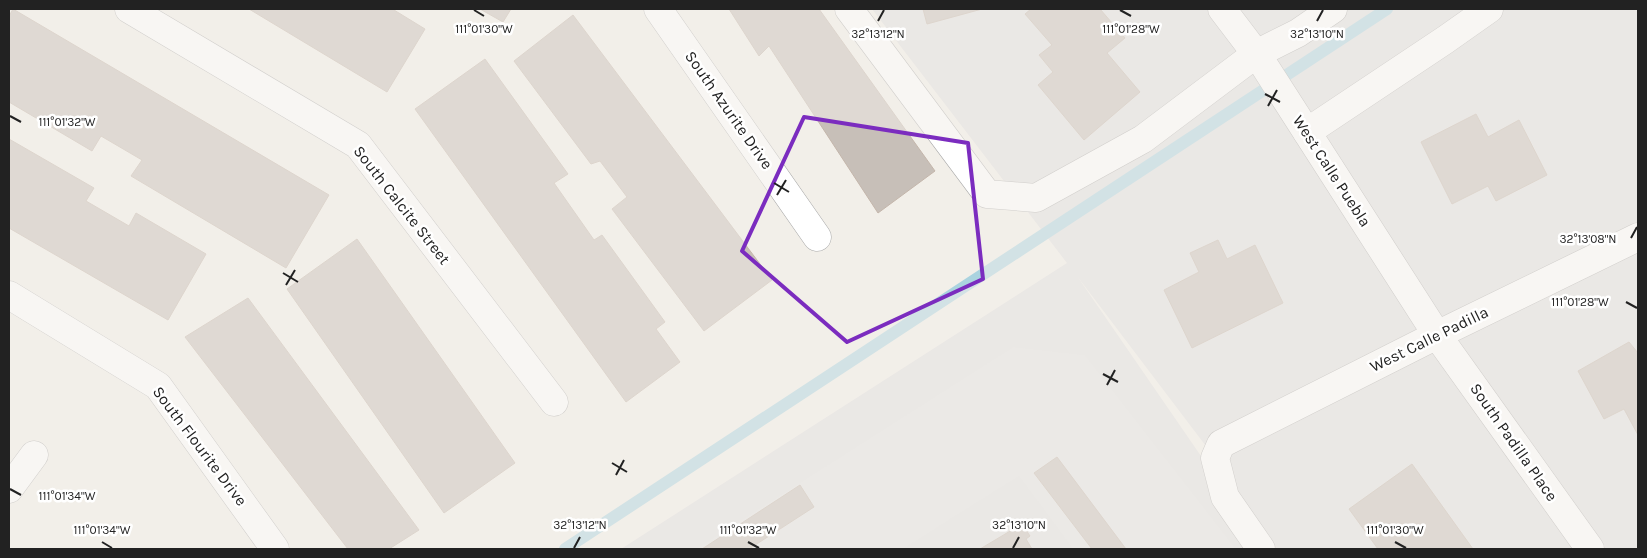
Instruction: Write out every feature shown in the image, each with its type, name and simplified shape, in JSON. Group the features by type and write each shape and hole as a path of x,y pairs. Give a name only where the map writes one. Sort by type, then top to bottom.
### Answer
{"street":[{"name":"South Calcite Street","path":"129,9 358,145 554,402"},
{"name":"South Azurite Drive","path":"658,9 817,237"},
{"path":"849,9 987,194 1036,198 1143,139 1258,56 1334,9"},
{"name":"West Calle Puebla","path":"1222,9 1258,56 1437,335"},
{"path":"1307,132 1489,9"},
{"name":"West Calle Padilla","path":"1261,549 1225,498 1215,458 1222,444 1437,335 1638,237"},
{"name":"South Flourite Drive","path":"9,295 158,386 275,549"},
{"name":"South Padilla Place","path":"1437,335 1590,549"},
{"path":"9,489 34,455"}],"highlighted area":[{"path":"804,117 968,143 983,279 847,342 742,251"}],"shaded area":[{"path":"872,9 1638,9 1638,549 1277,549 1215,458 1077,276 1265,549 621,549 1067,263"},
{"path":"1013,347 1085,355 1236,549 1073,549 1019,476 903,549 696,549"}],"building":[{"path":"13,9 329,195 286,268 131,176 142,160 101,136 92,151 9,102 9,16"},
{"path":"249,9 395,9 425,29 387,92"},
{"path":"480,9 511,9 503,22"},
{"path":"729,9 819,9 935,171 878,213 769,46 759,56"},
{"path":"923,9 982,9 927,24"},
{"path":"1031,9 1100,9 1125,38 1107,53 1140,92 1084,140 1038,85 1053,72 1039,55 1052,45 1025,14"},
{"path":"573,15 772,280 704,331 612,209 627,197 600,161 591,164 514,61"},
{"path":"485,59 568,174 554,183 594,240 602,235 665,322 656,329 680,362 626,402 415,109"},
{"path":"1476,114 1488,137 1519,120 1547,175 1496,201 1488,186 1452,204 1421,142"},
{"path":"9,139 94,188 86,201 129,226 136,213 206,254 168,320 9,228"},
{"path":"357,239 515,463 444,513 287,289"},
{"path":"1218,240 1227,259 1255,245 1283,303 1192,348 1164,290 1199,272 1190,253"},
{"path":"248,298 419,530 389,549 348,549 185,337"},
{"path":"1629,342 1638,353 1638,435 1624,409 1604,419 1578,371"},
{"path":"1057,457 1126,549 1092,549 1034,473"},
{"path":"1412,464 1473,549 1378,549 1349,509"},
{"path":"800,485 814,507 749,549 702,549"},
{"path":"1022,524 1030,536 1026,539 1032,549 980,549"}],"waterway":[{"path":"565,549 1387,9"}]}
